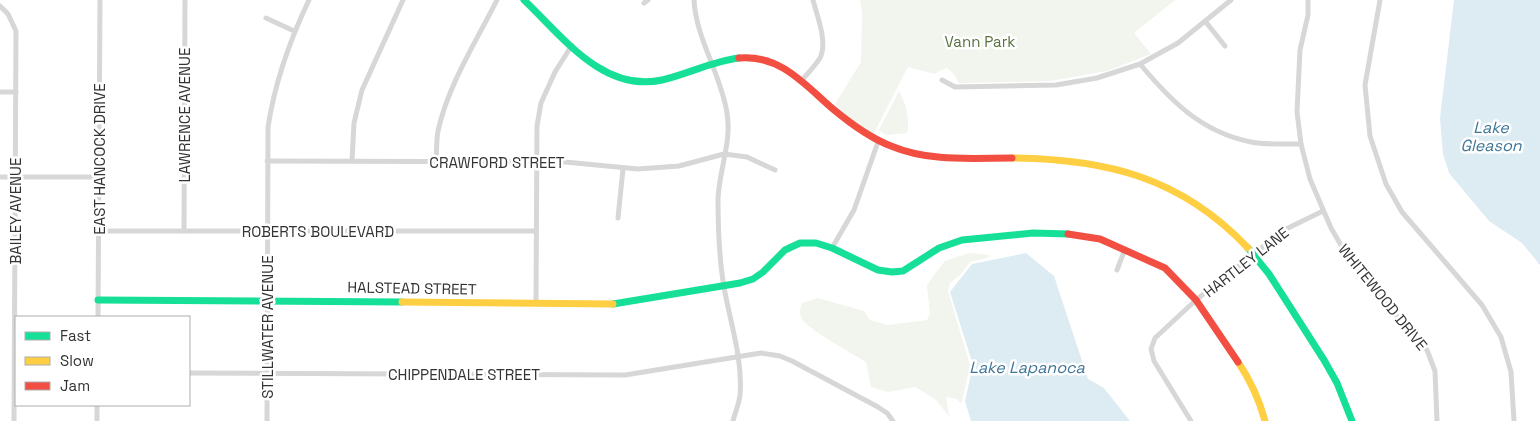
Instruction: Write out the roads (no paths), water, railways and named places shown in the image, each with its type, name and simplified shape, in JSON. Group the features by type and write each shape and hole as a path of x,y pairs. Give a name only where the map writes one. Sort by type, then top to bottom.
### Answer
{"street":[{"name":"EAST HANCOCK DRIVE","path":"98,316 100,0"},
{"name":"LAWRENCE AVENUE","path":"184,231 185,0"},
{"name":"STILLWATER AVENUE","path":"267,421 268,127 280,69 294,31 309,0"},
{"path":"352,161 354,123 362,90 403,0"},
{"path":"436,162 438,132 444,108 455,82 497,0"},
{"path":"524,0 598,68 624,80 652,82 734,58 759,58 792,71 848,121 878,142 922,156 1064,160 1104,165 1140,175 1172,190 1206,210 1254,255 1336,380 1352,421"},
{"path":"694,0 696,17 713,64 727,112 728,134 718,196 718,236 723,285 738,356 740,396 733,421"},
{"path":"802,80 820,58 823,50 813,0"},
{"path":"942,80 955,87 1056,85 1097,78 1140,64 1178,43 1230,0"},
{"name":"WHITEWOOD DRIVE","path":"1308,0 1308,15 1300,50 1297,77 1297,112 1301,144 1310,178 1331,228 1345,252 1371,287 1428,350 1435,371 1437,421"},
{"path":"1380,0 1365,85 1370,136 1386,184 1402,212 1482,305 1501,337 1511,372 1514,421"},
{"name":"BAILEY AVENUE","path":"0,6 8,14 16,31 14,421"},
{"path":"266,18 294,31"},
{"path":"1205,21 1225,46"},
{"path":"536,303 537,126 541,103 555,72 572,44"},
{"path":"1140,64 1165,93 1194,118 1221,133 1250,142 1301,144"},
{"path":"0,92 16,92"},
{"path":"832,248 854,210 878,142"},
{"path":"724,154 747,157 775,170"},
{"name":"CRAWFORD STREET","path":"267,161 589,163 623,168 656,169 679,166 724,154"},
{"path":"618,218 623,168"},
{"path":"0,177 99,177"},
{"name":"HARTLEY LANE","path":"1191,421 1154,361 1152,349 1156,338 1196,300 1284,230 1323,211"},
{"name":"ROBERTS BOULEVARD","path":"98,231 536,231"},
{"name":"HALSTEAD STREET","path":"98,300 617,304 740,283 764,272 785,250 800,243 816,243 832,248 878,270 892,272 904,271 939,248 962,240 1033,232 1068,234 1100,239 1165,268 1196,300 1248,377 1258,397 1265,421"},
{"path":"1117,270 1125,249"},
{"name":"CHIPPENDALE STREET","path":"190,373 625,375 761,353 780,356 792,361 878,407 887,413 893,421"},
{"path":"97,406 97,421"}],"water":[{"name":"Lake Gleason","path":"1454,0 1540,0 1540,265 1522,243 1489,221 1449,173 1443,154 1440,118"},
{"name":"Lake Lapanoca","path":"1026,253 1054,276 1088,379 1104,388 1130,421 971,421 965,401 973,365 950,292 972,264"}],"park label":[{"name":"Vann Park","path":"980,41"}]}
